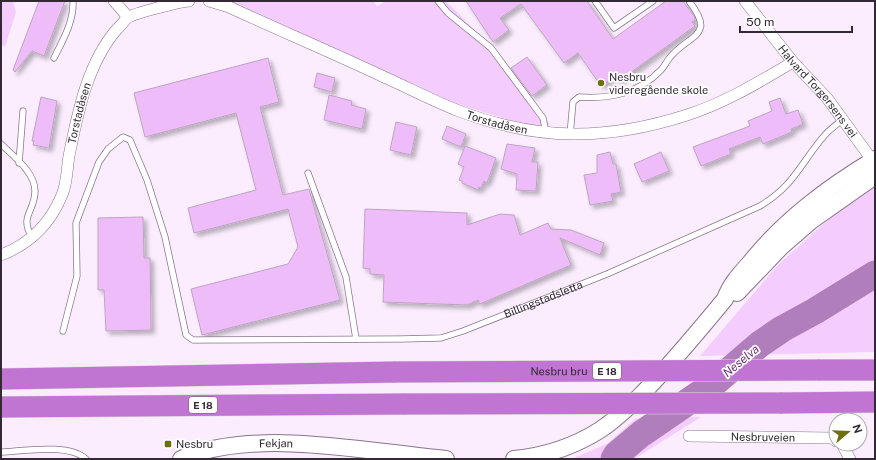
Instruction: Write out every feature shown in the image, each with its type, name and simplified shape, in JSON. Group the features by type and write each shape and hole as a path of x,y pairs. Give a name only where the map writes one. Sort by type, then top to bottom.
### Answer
{"highway":[{"name":"Nesbru bru","path":"1,379 395,372 875,370"},
{"name":"E 18","path":"1,407 875,402"}],"main road":[{"path":"514,459 557,450 587,437 612,422 654,381 725,299 729,287 774,234 812,201 874,165"},
{"name":"Fekjan","path":"181,459 224,448 260,444 288,444 373,450 446,459"}],"street":[{"path":"114,1 128,17 189,1"},
{"name":"Torstadåsen","path":"208,1 229,8 458,111 512,129 546,134 570,135 629,130 687,115 721,102 793,62"},
{"name":"Halvard Torgersens vei","path":"745,1 793,62 827,98 874,165"},
{"name":"Torstadåsen","path":"1,255 16,249 32,238 53,214 63,193 69,157 82,100 94,66 109,39 128,17"},
{"name":"Nesbruveien","path":"689,436 828,438"}],"lane":[{"path":"54,58 70,23 73,13 73,1"},
{"path":"438,1 448,13 491,48 543,118 546,134"},
{"path":"595,1 614,28 653,1"},
{"path":"570,135 573,102 579,97 602,98 622,94 645,84 662,70 671,56 699,33 701,26 698,13 689,1"},
{"path":"19,162 23,111"},
{"name":"Billingstadsletta","path":"63,331 77,276 76,223 99,162 108,149 124,137 130,140 147,180 165,237 186,335 193,340 441,338 463,331 607,274 753,209 775,197 789,184 824,135 842,120"},
{"path":"1,144 26,170 35,190 34,201 26,218 27,230 32,238"},
{"path":"308,173 346,277 356,339"},
{"path":"1,452 70,450 86,459"}],"shaded area":[{"path":"1,1 13,1 16,12 5,47 1,44"},
{"path":"221,1 373,1 377,6 386,1 446,1 492,48 548,122 551,133 451,102"},
{"path":"875,187 875,352 700,356 777,266 841,208"},
{"path":"701,417 634,459 571,459 607,444 635,419"}],"building":[{"path":"39,1 65,1 44,56 32,51 15,72 13,70"},
{"path":"466,1 587,1 613,39 666,1 683,1 694,16 695,20 692,22 695,26 619,81 615,76 601,86 578,53 564,63 521,4 500,18 509,30 493,42"},
{"path":"527,57 547,85 532,96 511,68"},
{"path":"268,58 279,102 260,107 283,195 309,189 340,300 202,335 191,289 288,264 298,247 288,209 194,233 188,208 256,190 236,113 145,137 134,93"},
{"path":"317,73 335,78 332,92 314,87"},
{"path":"329,95 352,101 351,105 366,109 362,129 324,120"},
{"path":"41,97 57,101 49,148 33,145 34,141 32,141"},
{"path":"780,98 786,114 798,110 803,124 791,129 792,132 763,144 760,137 729,149 731,154 701,166 693,147 750,126 748,121 772,111 769,102"},
{"path":"396,122 417,127 411,155 390,150"},
{"path":"447,126 466,134 461,147 442,139"},
{"path":"507,144 535,148 532,162 538,162 536,191 516,190 517,174 501,169"},
{"path":"465,146 496,158 487,183 484,181 481,188 479,187 478,190 462,183 462,181 459,180 464,167 458,164"},
{"path":"610,152 613,164 616,164 621,192 611,194 613,201 590,205 584,175 597,173 597,155"},
{"path":"661,152 669,171 642,182 634,164"},
{"path":"365,209 467,213 467,225 500,214 514,215 520,235 548,223 551,229 571,230 604,243 600,255 560,238 571,265 480,304 478,300 467,305 383,302 384,275 370,274 370,269 363,268"},
{"path":"143,217 144,258 150,258 151,330 106,331 104,290 98,290 98,218"}],"waterway":[{"name":"Neselva","path":"614,459 617,454 641,434 711,386 760,344 782,329 815,311 875,274"}],"place":[{"name":"Nesbru videregående skole","path":"601,83"},
{"name":"Nesbru","path":"168,444"}]}
